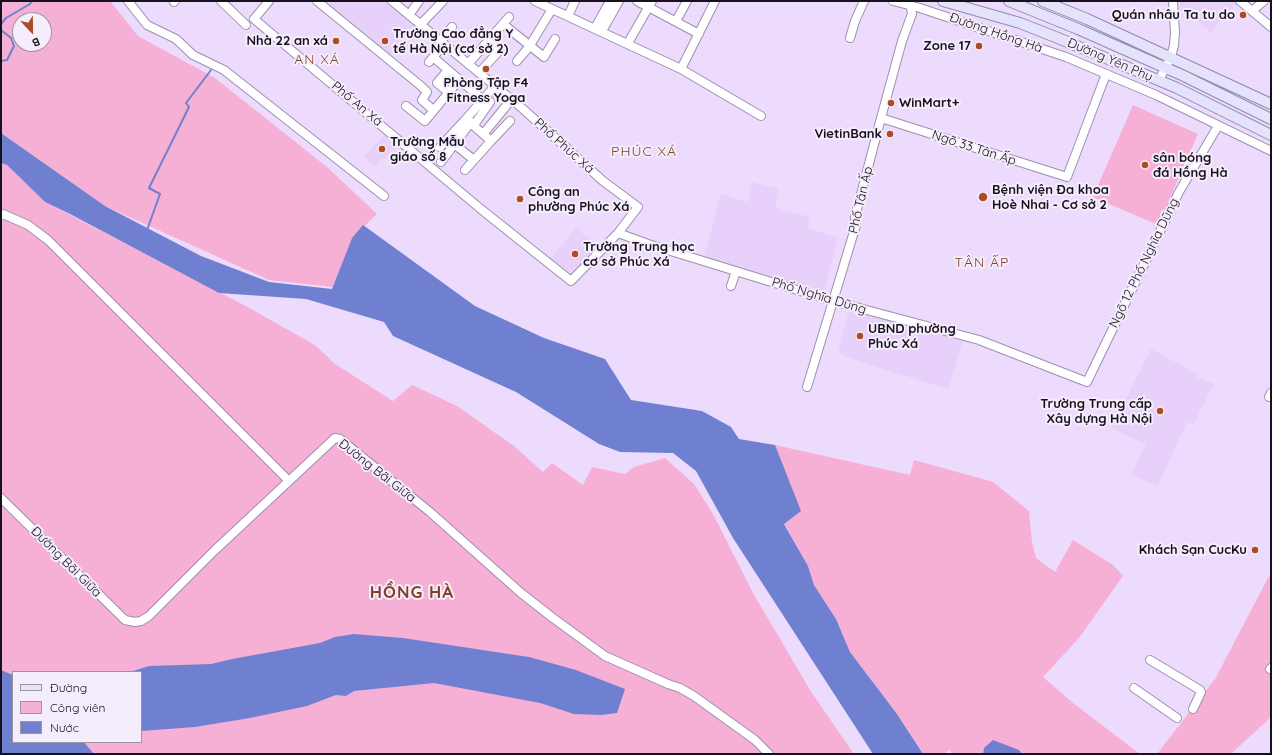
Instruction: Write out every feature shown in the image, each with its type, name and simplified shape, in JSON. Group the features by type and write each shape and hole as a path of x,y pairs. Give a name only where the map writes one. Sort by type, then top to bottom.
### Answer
{"main road":[{"name":"Đường Yên Phụ","path":"943,1 1026,25 1159,80 1271,136"},
{"name":"Đường Yên Phụ","path":"1009,1 1166,68 1271,119"},
{"name":"Đường Yên Phụ","path":"1043,1 1171,57 1271,104"},
{"path":"1229,98 1234,87"}],"street":[{"path":"128,1 147,25 176,39 193,55 224,70 384,196"},
{"path":"222,1 246,25"},
{"name":"Phố An Xá","path":"269,1 254,18 482,210 571,281 618,233"},
{"path":"317,1 422,86 427,92 422,100 433,110"},
{"name":"Phố Phúc Xá","path":"392,1 495,86 603,180 638,207 618,233"},
{"path":"409,15 419,1"},
{"path":"421,24 442,1"},
{"path":"535,1 598,29 681,69 761,116"},
{"path":"568,16 575,1"},
{"path":"598,29 610,1"},
{"path":"598,29 618,1"},
{"path":"637,1 650,4 698,34"},
{"path":"676,21 687,1"},
{"path":"681,69 715,1"},
{"path":"850,38 855,21 864,1"},
{"name":"Đường Hồng Hà","path":"893,1 921,4 1066,57 1156,95 1271,151"},
{"path":"1159,80 1171,57 1175,32 1172,1"},
{"path":"1240,1 1271,27"},
{"path":"1250,1 1252,11"},
{"path":"1252,11 1264,1"},
{"path":"910,3 912,14"},
{"path":"628,43 650,4"},
{"path":"912,14 921,4"},
{"path":"517,61 529,47 552,9"},
{"name":"Phố Tân Ấp","path":"807,386 856,225 856,217 881,118 902,41 912,14"},
{"path":"468,64 509,17"},
{"path":"503,24 529,47 544,57 555,39"},
{"path":"452,27 431,59 448,70 486,101"},
{"path":"479,73 499,51 489,41"},
{"path":"448,70 437,83 448,92"},
{"name":"Ngõ 33 Tân Ấp","path":"881,118 1067,177 1106,74"},
{"path":"406,106 425,120 459,80"},
{"path":"441,162 486,101 495,86"},
{"path":"484,133 511,100"},
{"path":"466,170 510,121"},
{"path":"470,122 484,133 491,141"},
{"path":"440,147 470,122"},
{"name":"Ngõ 12 Phố Nghĩa Dũng","path":"1087,382 1179,192 1218,126"},
{"path":"454,144 474,160"},
{"path":"1,216 3,214 28,225 48,240 288,480"},
{"name":"Phố Nghĩa Dũng","path":"618,233 648,244 833,301 979,340 1087,382"},
{"path":"731,286 736,271"},
{"name":"Đường Bãi Giữa","path":"1,498 125,620 135,622 141,621 149,616 331,440 335,438 340,439 430,512 521,593 553,618 605,656 680,688 694,696 755,740 768,754"},
{"path":"1150,660 1200,690 1201,692 1193,710"},
{"path":"1134,688 1177,718"}],"shaded area":[{"name":"Trường Cao đẳng Y tế Hà Nội (cơ sở 2)","path":"331,1 387,1 416,25 388,57 328,6"},
{"path":"1181,1 1235,1 1237,3 1211,32 1180,7"},
{"name":"Trường Mẫu giáo số 8","path":"384,135 390,141 394,137 400,142 384,160 382,158 375,166 364,157"},
{"path":"752,182 779,189 775,206 782,210 810,217 807,228 838,238 824,291 704,258 721,194 748,202"},
{"name":"Trường Trung học cơ sở Phúc Xá","path":"576,228 602,249 573,278 550,259"},
{"path":"848,311 963,341 948,389 870,365 838,353"},
{"name":"Trường Trung cấp Xây dựng Hà Nội","path":"1151,349 1198,374 1197,377 1214,384 1193,425 1187,422 1157,487 1132,474 1146,444 1111,428"}],"green space":[{"path":"1,1 110,1 138,36 215,78 327,167 377,214 352,238 333,287 269,280 105,206 1,133"},
{"name":"sân bóng đá Hồng Hà","path":"1133,105 1198,134 1158,225 1093,197"},
{"path":"1,163 7,165 45,202 242,304 315,345 335,364 393,401 412,385 457,406 514,446 543,472 552,463 583,485 592,467 625,474 634,467 665,458 694,484 713,514 753,593 810,690 854,754 94,754 85,743 142,743 142,671 12,671 12,675 1,670"},
{"path":"775,445 910,475 914,460 993,482 1029,511 1032,542 1036,558 1055,572 1073,540 1113,565 1123,576 1079,638 1043,677 1073,703 1140,754 1022,754 1019,750 984,748 983,754 953,754 949,750 944,754 923,754 897,714 850,652 836,619 814,585 808,566 784,523"},
{"path":"1269,576 1271,578 1271,717 1231,754 1157,754 1215,679"}],"water":[{"path":"1,133 105,206 201,256 269,282 332,289 352,238 363,225 475,306 544,338 605,359 631,400 702,411 731,427 739,439 775,445 801,511 784,524 808,566 814,585 836,619 850,652 897,714 923,754 873,754 733,538 696,471 673,453 620,452 599,444 516,392 393,336 384,322 306,299 219,293 45,202 7,165 1,163"},
{"path":"354,634 403,638 529,657 576,670 625,689 617,713 601,715 574,714 540,703 434,683 354,691 346,696 336,695 307,706 250,718 195,727 142,731 142,671 133,671 149,666 211,664 320,643 335,637"},
{"path":"1,670 12,675 12,743 85,743 94,754 1,754"},
{"path":"993,740 1019,750 1022,754 983,754 984,748"}],"waterway":[{"path":"1,24 6,18 30,4 32,1"},
{"path":"1,30 11,38 14,46 7,60 1,61"},
{"path":"147,230 160,194 149,188 189,107 186,103 211,70"}],"place":[{"name":"Quán nhâu Ta tu do","path":"1243,15"},
{"name":"Nhà 22 an xá","path":"336,41"},
{"name":"Trường Cao đẳng Y tế Hà Nội (cơ sở 2)","path":"385,41"},
{"name":"Zone 17","path":"979,46"},
{"name":"Phòng Tập F4 Fitness Yoga","path":"486,69"},
{"name":"WinMart+","path":"891,103"},
{"name":"VietinBank","path":"890,134"},
{"name":"Trường Mẫu giáo số 8","path":"382,149"},
{"name":"sân bóng đá Hồng Hà","path":"1145,165"},
{"name":"Bệnh viện Đa khoa Hoè Nhai - Cơ sở 2","path":"983,197"},
{"name":"Công an phường Phúc Xá","path":"520,199"},
{"name":"Trường Trung học cơ sở Phúc Xá","path":"575,254"},
{"name":"UBND phường Phúc Xá","path":"860,336"},
{"name":"Trường Trung cấp Xây dựng Hà Nội","path":"1160,411"},
{"name":"Khách Sạn CucKu","path":"1255,550"}],"district":[{"name":"AN XÁ","path":"317,60"},
{"name":"PHÚC XÁ","path":"644,152"},
{"name":"TÂN ẤP","path":"982,263"},
{"name":"HỒNG HÀ","path":"412,593"}]}
